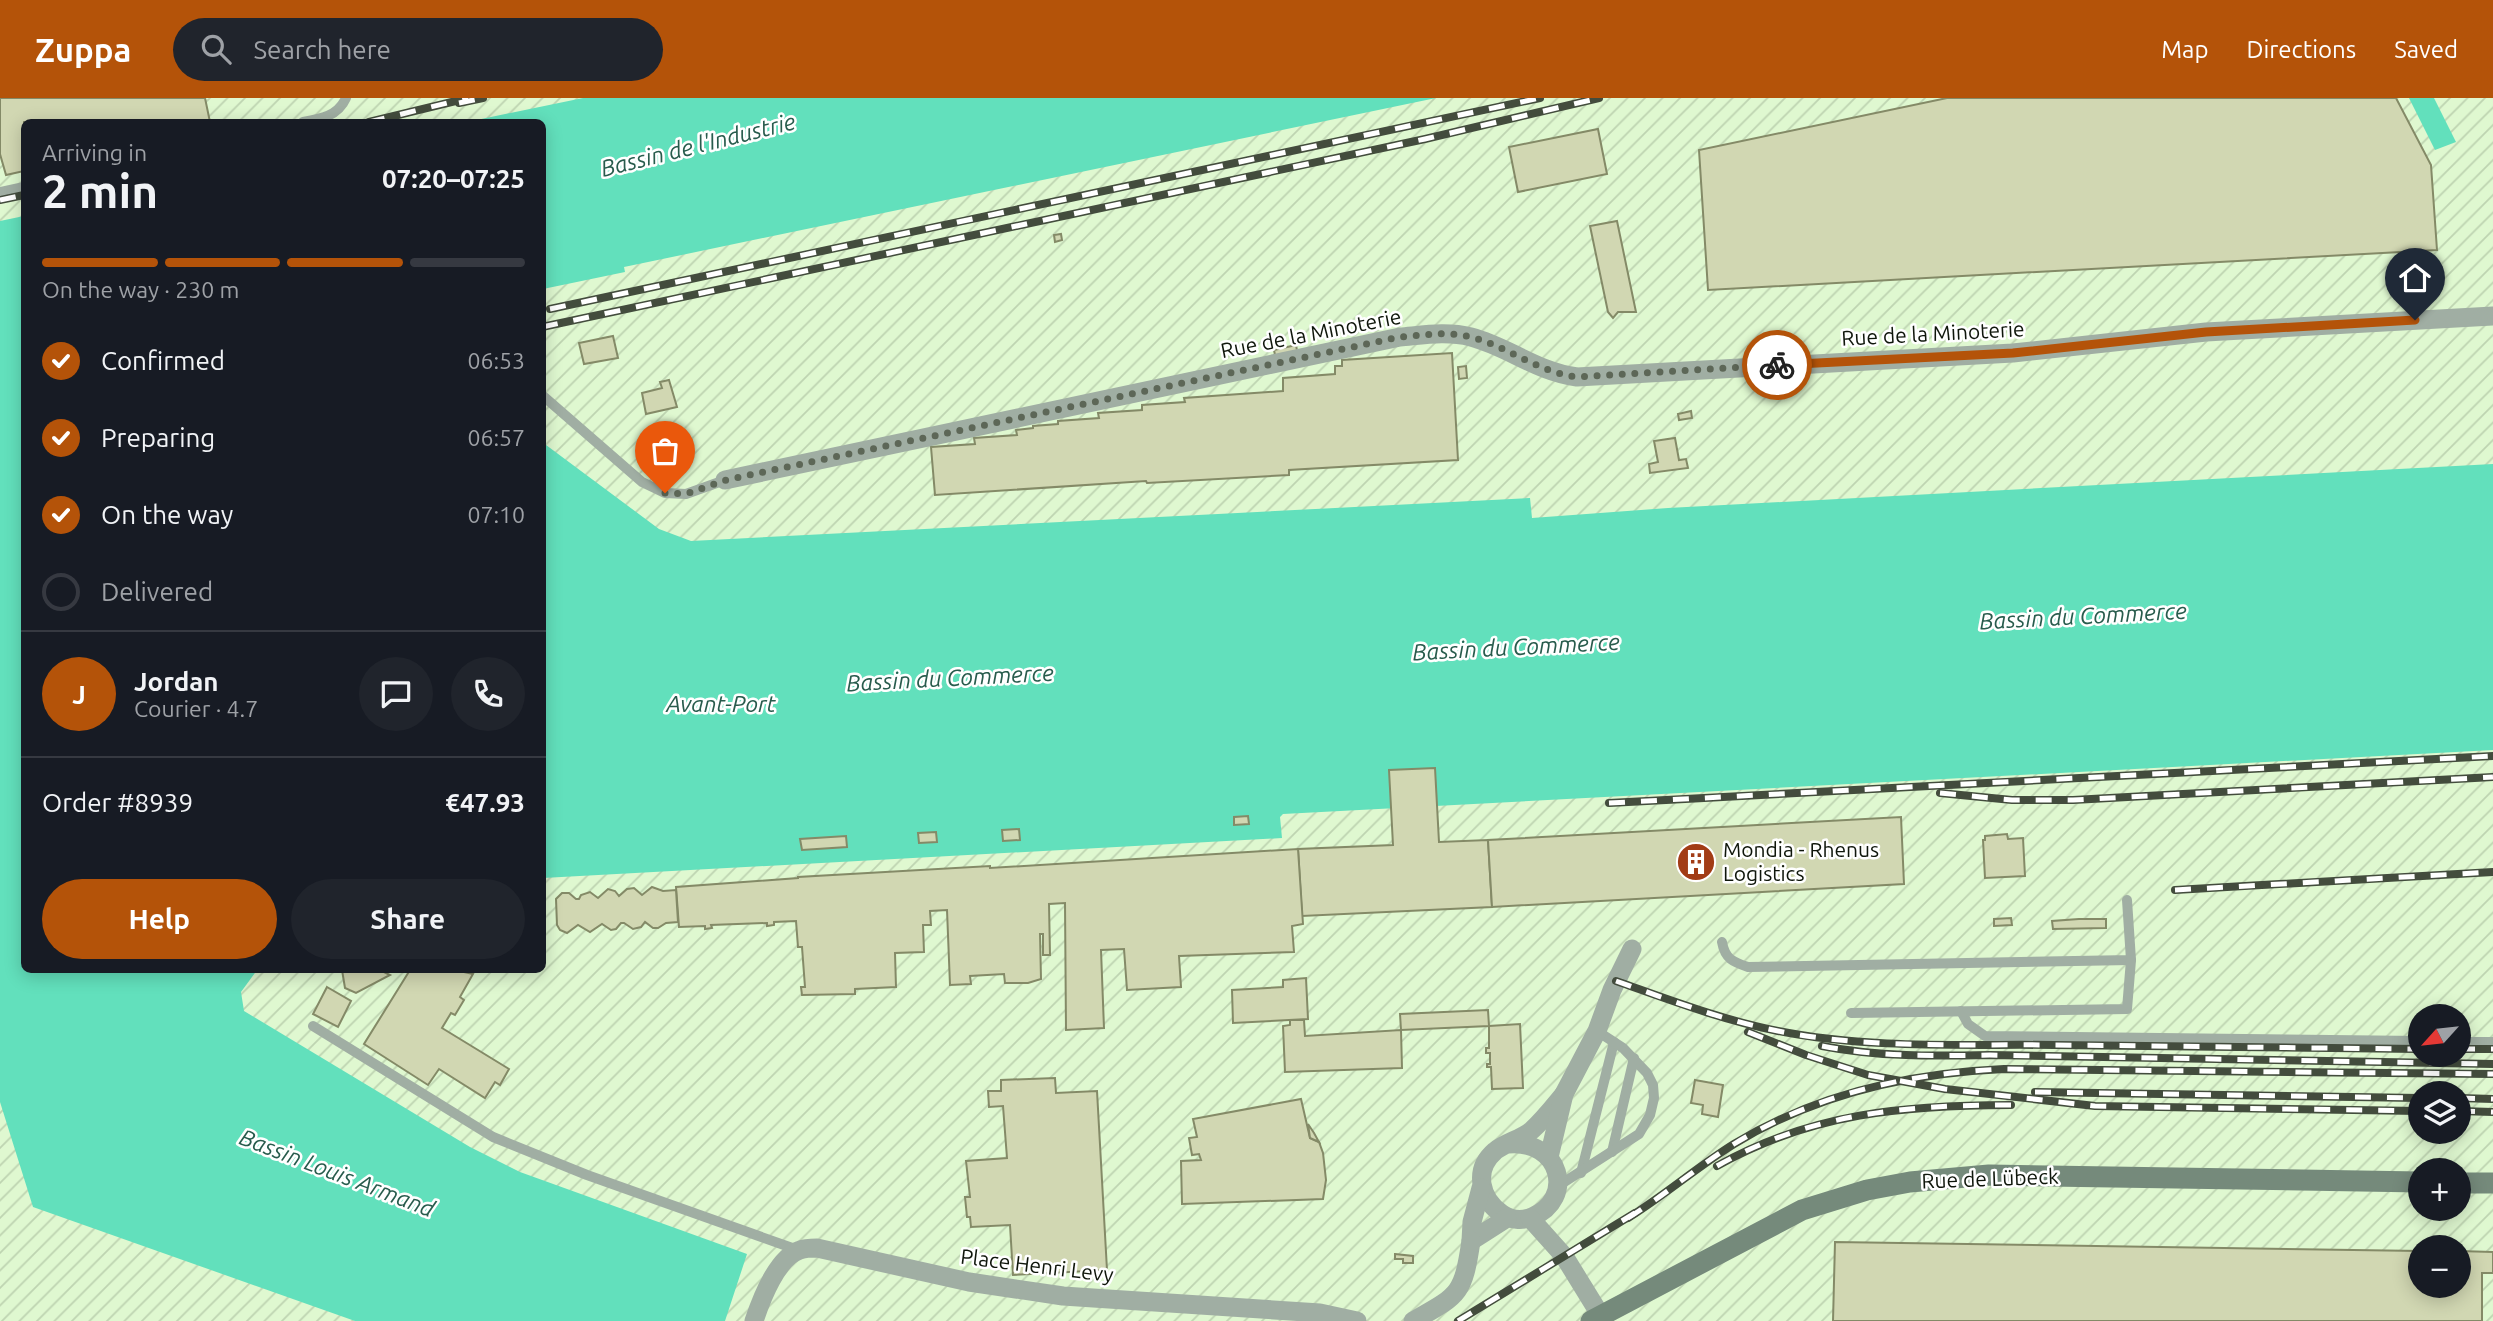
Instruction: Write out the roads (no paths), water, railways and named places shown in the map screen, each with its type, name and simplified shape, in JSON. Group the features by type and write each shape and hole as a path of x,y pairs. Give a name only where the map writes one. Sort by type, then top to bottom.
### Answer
{"main road":[{"name":"Rue de Lübeck","path":"1598,1319 1802,1210 1867,1190 1910,1182 1989,1175 2408,1182"},
{"path":"2471,1183 2493,1183"}],"street":[{"name":"Rue de la Minoterie","path":"726,480 1400,337 1445,333 1471,337 1546,370 1577,377 2013,353 2206,332 2493,316"},
{"path":"1413,1321 1460,1289 1466,1272 1481,1176 1487,1160 1496,1150 1531,1131 1564,1094 1597,1031 1612,990 1632,949"},
{"path":"1549,1157 1564,1094"},
{"path":"1508,1144 1523,1143 1537,1147 1549,1157 1556,1171 1553,1216 1564,1256"},
{"path":"1481,1188 1490,1206 1507,1218"},
{"path":"1471,1241 1507,1218 1531,1218 1543,1211 1555,1193"},
{"path":"1531,1218 1564,1256 1598,1319"},
{"name":"Place Henri Levy","path":"798,1250 817,1248 969,1282 1063,1296 1320,1313 1357,1321"},
{"path":"754,1321 763,1294 783,1262 798,1250"}],"lane":[{"path":"320,119 338,110 346,98"},
{"path":"0,192 21,188"},
{"path":"546,398 642,482 665,493 686,494 726,480"},
{"path":"1851,1013 2127,1009 2131,960 2127,901"},
{"path":"1723,942 1724,953 1731,961 1748,967 2131,960"},
{"path":"1961,1012 1968,1024 1985,1036 2408,1041"},
{"path":"313,1026 493,1137 587,1175 798,1250"},
{"path":"1555,1193 1639,1134 1650,1115 1654,1098 1653,1085 1647,1073 1634,1058 1597,1031"},
{"path":"1581,1173 1614,1042"},
{"path":"2471,1042 2493,1042"},
{"path":"1612,1152 1634,1058"}],"water":[{"name":"Bassin de l'Industrie","path":"583,98 1436,98 624,267 625,272 546,288 546,119 482,119"},
{"path":"2409,98 2434,98 2456,142 2435,150"},
{"name":"Bassin Louis Armand","path":"21,217 21,973 255,973 241,992 244,1011 470,1147 520,1172 747,1254 725,1321 355,1321 33,1207 0,1102 0,221"},
{"name":"Avant-Port","path":"546,445 659,529 691,541 1530,498 1532,518 1668,508 2493,464 2493,750 1283,814 1280,817 1282,838 546,878"}],"railway":[{"path":"381,119 468,98"},
{"path":"459,103 483,98"},
{"path":"550,309 1540,98"},
{"path":"546,326 1425,139 1599,98"},
{"path":"0,200 21,196"},
{"path":"1609,803 2493,756"},
{"path":"1940,793 2012,800 2073,800 2493,777"},
{"path":"2175,890 2493,872"},
{"path":"1616,981 1737,1021 1778,1031 1846,1041 2408,1049"},
{"path":"1748,1032 1868,1075 1945,1089 2095,1106 2408,1111"},
{"path":"1822,1046 1906,1055 2493,1064"},
{"path":"2471,1049 2493,1049"},
{"path":"1628,1218 1720,1153 1765,1127 1830,1099 1933,1075 2004,1069 2493,1074"},
{"path":"2035,1092 2408,1098"},
{"path":"2471,1098 2493,1099"},
{"path":"1717,1166 1752,1148 1823,1123 1896,1110 2011,1105"},
{"path":"2471,1111 2493,1112"},
{"path":"1458,1321 1635,1213"}],"place":[{"name":"Mondia - Rhenus Logistics","path":"1696,862"}],"water label":[{"name":"Bassin du Commerce","path":"2083,616"},
{"name":"Bassin du Commerce","path":"1516,647"},
{"name":"Bassin du Commerce","path":"950,678"}]}
